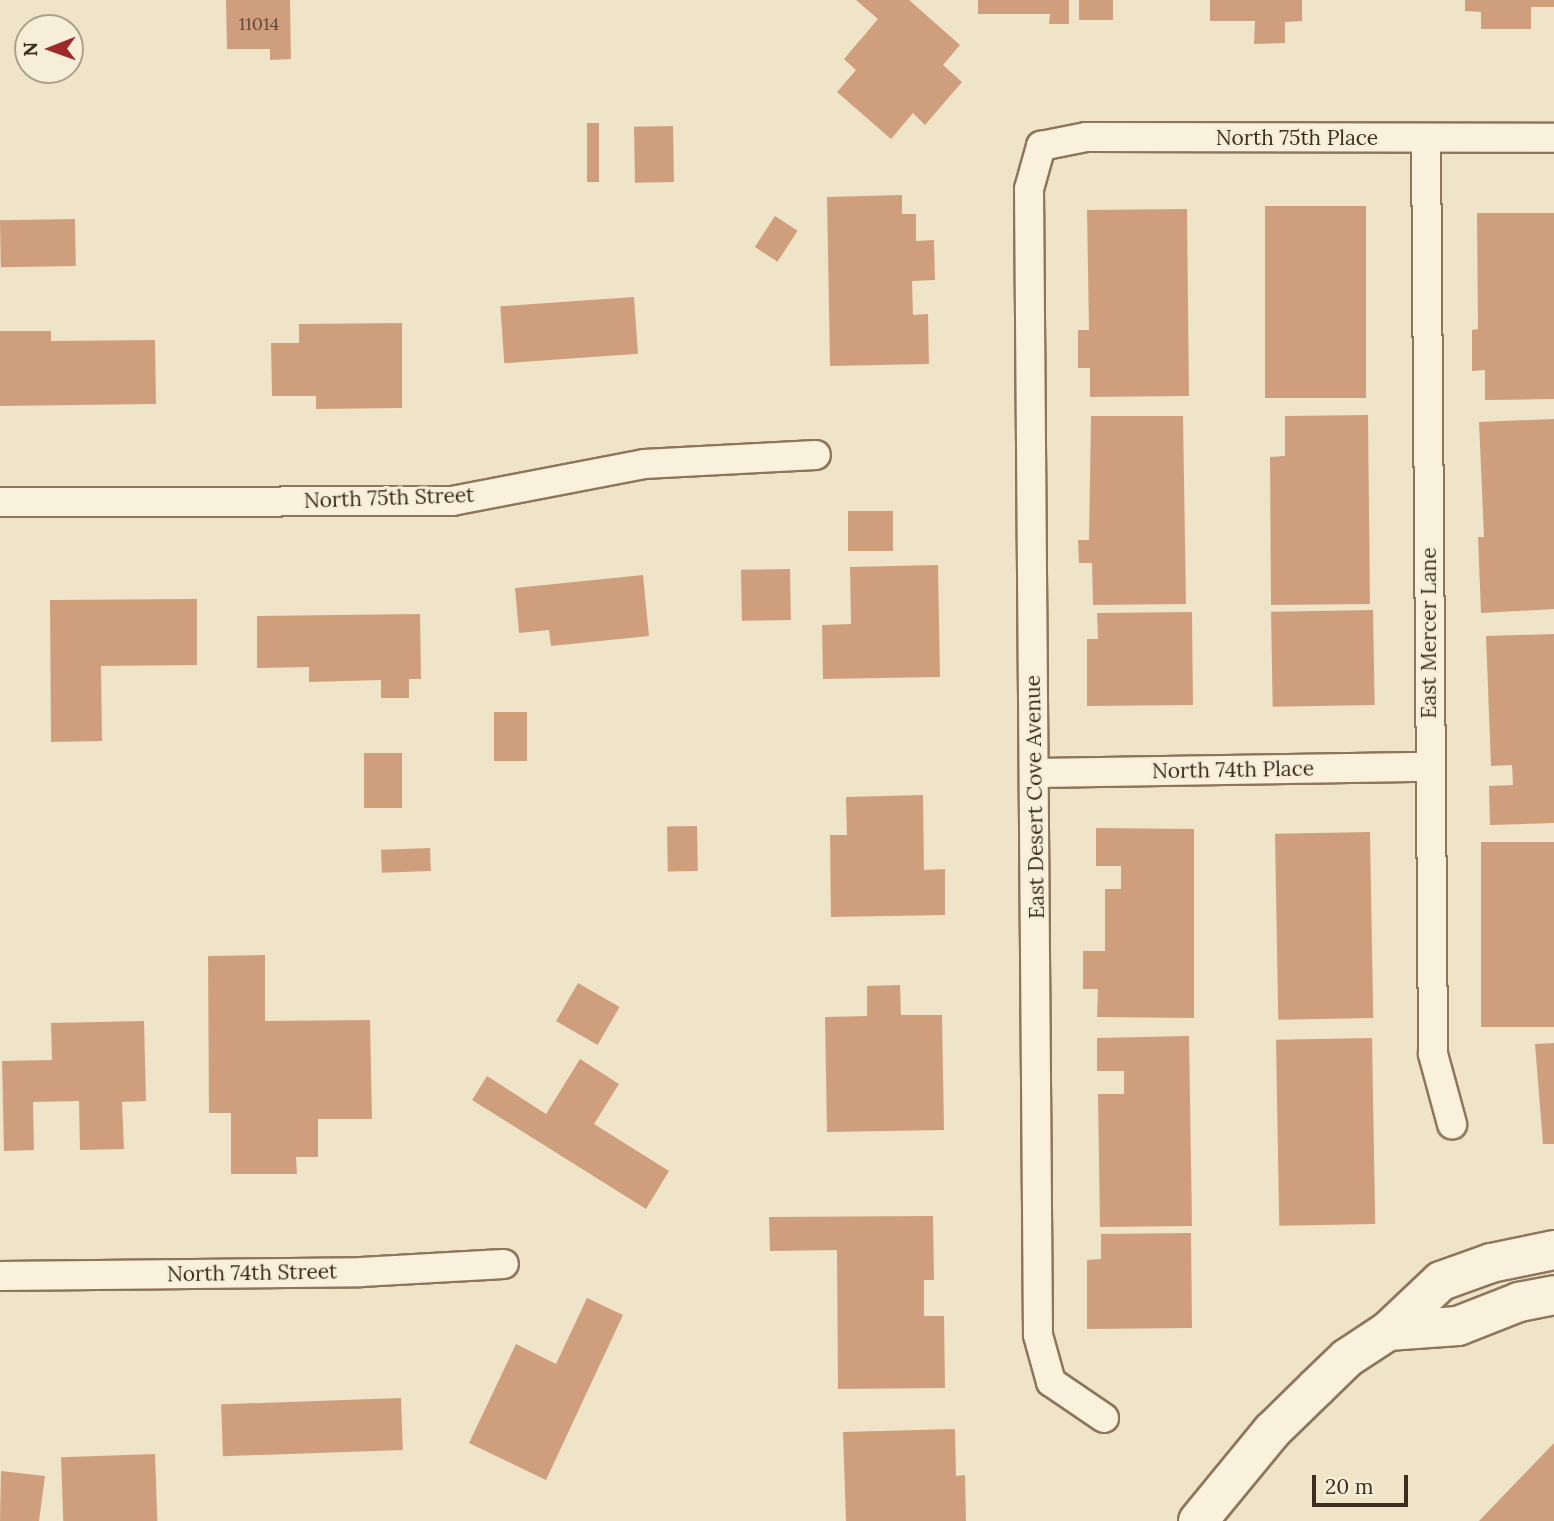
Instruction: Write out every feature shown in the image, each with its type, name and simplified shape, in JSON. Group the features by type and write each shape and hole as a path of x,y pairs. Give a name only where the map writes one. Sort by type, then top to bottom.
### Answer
{"street":[{"name":"North 75th Place","path":"1041,146 1086,137 1554,138"},
{"name":"East Mercer Lane","path":"1426,139 1433,1054 1452,1124"},
{"name":"East Desert Cove Avenue","path":"1041,146 1029,190 1036,773 1038,1335 1051,1382 1104,1419"},
{"name":"North 75th Street","path":"0,502 452,501 644,464 816,455"},
{"name":"North 74th Place","path":"1036,773 1430,767"},
{"path":"1198,1521 1307,1396 1348,1358 1388,1332 1441,1281 1491,1264 1554,1250"},
{"name":"North 74th Street","path":"0,1276 361,1272 504,1264"},
{"path":"1388,1332 1458,1326 1519,1302 1554,1295"}],"building":[{"path":"226,0 290,0 291,59 270,60 270,49 227,49"},
{"path":"856,0 909,0 960,45 943,65 962,82 925,125 913,113 891,139 837,92 856,70 844,59 878,19"},
{"path":"978,0 1069,0 1069,24 1049,24 1050,14 978,14"},
{"path":"1079,0 1113,0 1113,20 1079,20"},
{"path":"1210,0 1302,0 1302,21 1285,22 1285,43 1254,44 1255,21 1210,21"},
{"path":"1465,0 1554,0 1554,7 1531,7 1531,29 1481,29 1481,12 1465,11"},
{"path":"587,123 599,123 599,182 587,182"},
{"path":"673,126 674,182 635,183 634,127"},
{"path":"902,195 902,214 916,214 916,241 934,240 935,280 912,281 913,315 928,314 929,364 830,366 827,197"},
{"path":"1265,206 1366,206 1366,398 1265,398"},
{"path":"1187,209 1189,396 1090,397 1090,368 1078,368 1078,330 1089,330 1087,210"},
{"path":"1477,213 1554,213 1554,399 1485,400 1485,370 1472,371 1472,330 1478,329"},
{"path":"775,216 798,231 777,262 755,247"},
{"path":"75,219 76,266 1,267 0,220"},
{"path":"634,297 638,354 504,363 500,306"},
{"path":"402,323 402,408 316,409 316,396 272,396 271,343 299,343 299,324"},
{"path":"0,331 51,331 51,341 155,340 156,404 0,406"},
{"path":"1368,415 1370,604 1271,605 1270,457 1285,456 1285,416"},
{"path":"1091,416 1183,416 1186,604 1093,605 1092,563 1079,563 1078,540 1089,540"},
{"path":"1554,419 1554,609 1481,613 1478,537 1484,537 1479,422"},
{"path":"848,511 893,511 893,551 848,551"},
{"path":"938,565 940,677 823,679 822,625 851,624 850,567"},
{"path":"790,569 791,620 742,621 741,570"},
{"path":"643,575 649,636 551,646 549,630 519,633 515,588"},
{"path":"197,599 197,665 101,666 102,741 51,742 50,600"},
{"path":"1373,610 1375,705 1273,707 1271,612"},
{"path":"1192,612 1193,705 1087,706 1087,639 1098,639 1097,613"},
{"path":"420,614 421,679 409,679 409,698 381,698 381,680 309,682 309,667 257,668 257,616"},
{"path":"1554,634 1554,823 1490,825 1489,786 1513,785 1512,765 1491,766 1486,636"},
{"path":"494,712 527,712 527,761 494,761"},
{"path":"364,753 402,753 402,808 364,808"},
{"path":"923,795 924,870 945,869 945,915 831,917 830,835 847,835 846,797"},
{"path":"697,826 698,871 668,872 667,827"},
{"path":"1096,828 1194,829 1194,1018 1097,1017 1098,989 1083,989 1083,951 1105,951 1105,889 1121,889 1121,866 1096,866"},
{"path":"1370,832 1373,1018 1278,1020 1275,834"},
{"path":"1481,842 1554,842 1554,1027 1481,1027"},
{"path":"430,848 431,871 382,873 381,850"},
{"path":"265,955 265,1021 370,1020 372,1119 318,1119 318,1157 296,1157 297,1174 231,1174 231,1113 209,1113 208,956"},
{"path":"578,983 620,1007 598,1045 556,1021"},
{"path":"900,985 901,1015 942,1015 944,1130 827,1132 825,1017 867,1016 867,986"},
{"path":"144,1021 146,1101 122,1102 124,1149 80,1150 79,1101 33,1102 34,1150 4,1151 2,1061 52,1060 51,1023"},
{"path":"1189,1036 1192,1226 1100,1227 1098,1094 1124,1094 1124,1071 1097,1071 1097,1038"},
{"path":"1372,1038 1375,1224 1279,1226 1276,1040"},
{"path":"1554,1043 1554,1144 1543,1144 1535,1044"},
{"path":"580,1059 619,1084 594,1124 669,1171 646,1209 472,1100 487,1076 546,1114"},
{"path":"933,1216 934,1280 924,1280 924,1316 944,1316 945,1388 838,1389 837,1250 770,1251 769,1217"},
{"path":"1191,1233 1192,1328 1087,1329 1087,1260 1101,1259 1101,1234"},
{"path":"587,1298 623,1315 546,1480 469,1443 516,1344 556,1364"},
{"path":"401,1398 403,1450 223,1456 221,1404"},
{"path":"955,1429 956,1476 965,1475 966,1521 846,1521 843,1432"},
{"path":"1554,1443 1554,1521 1479,1521"},
{"path":"155,1454 157,1521 63,1521 61,1457"},
{"path":"1,1471 45,1476 39,1521 0,1521"}]}
